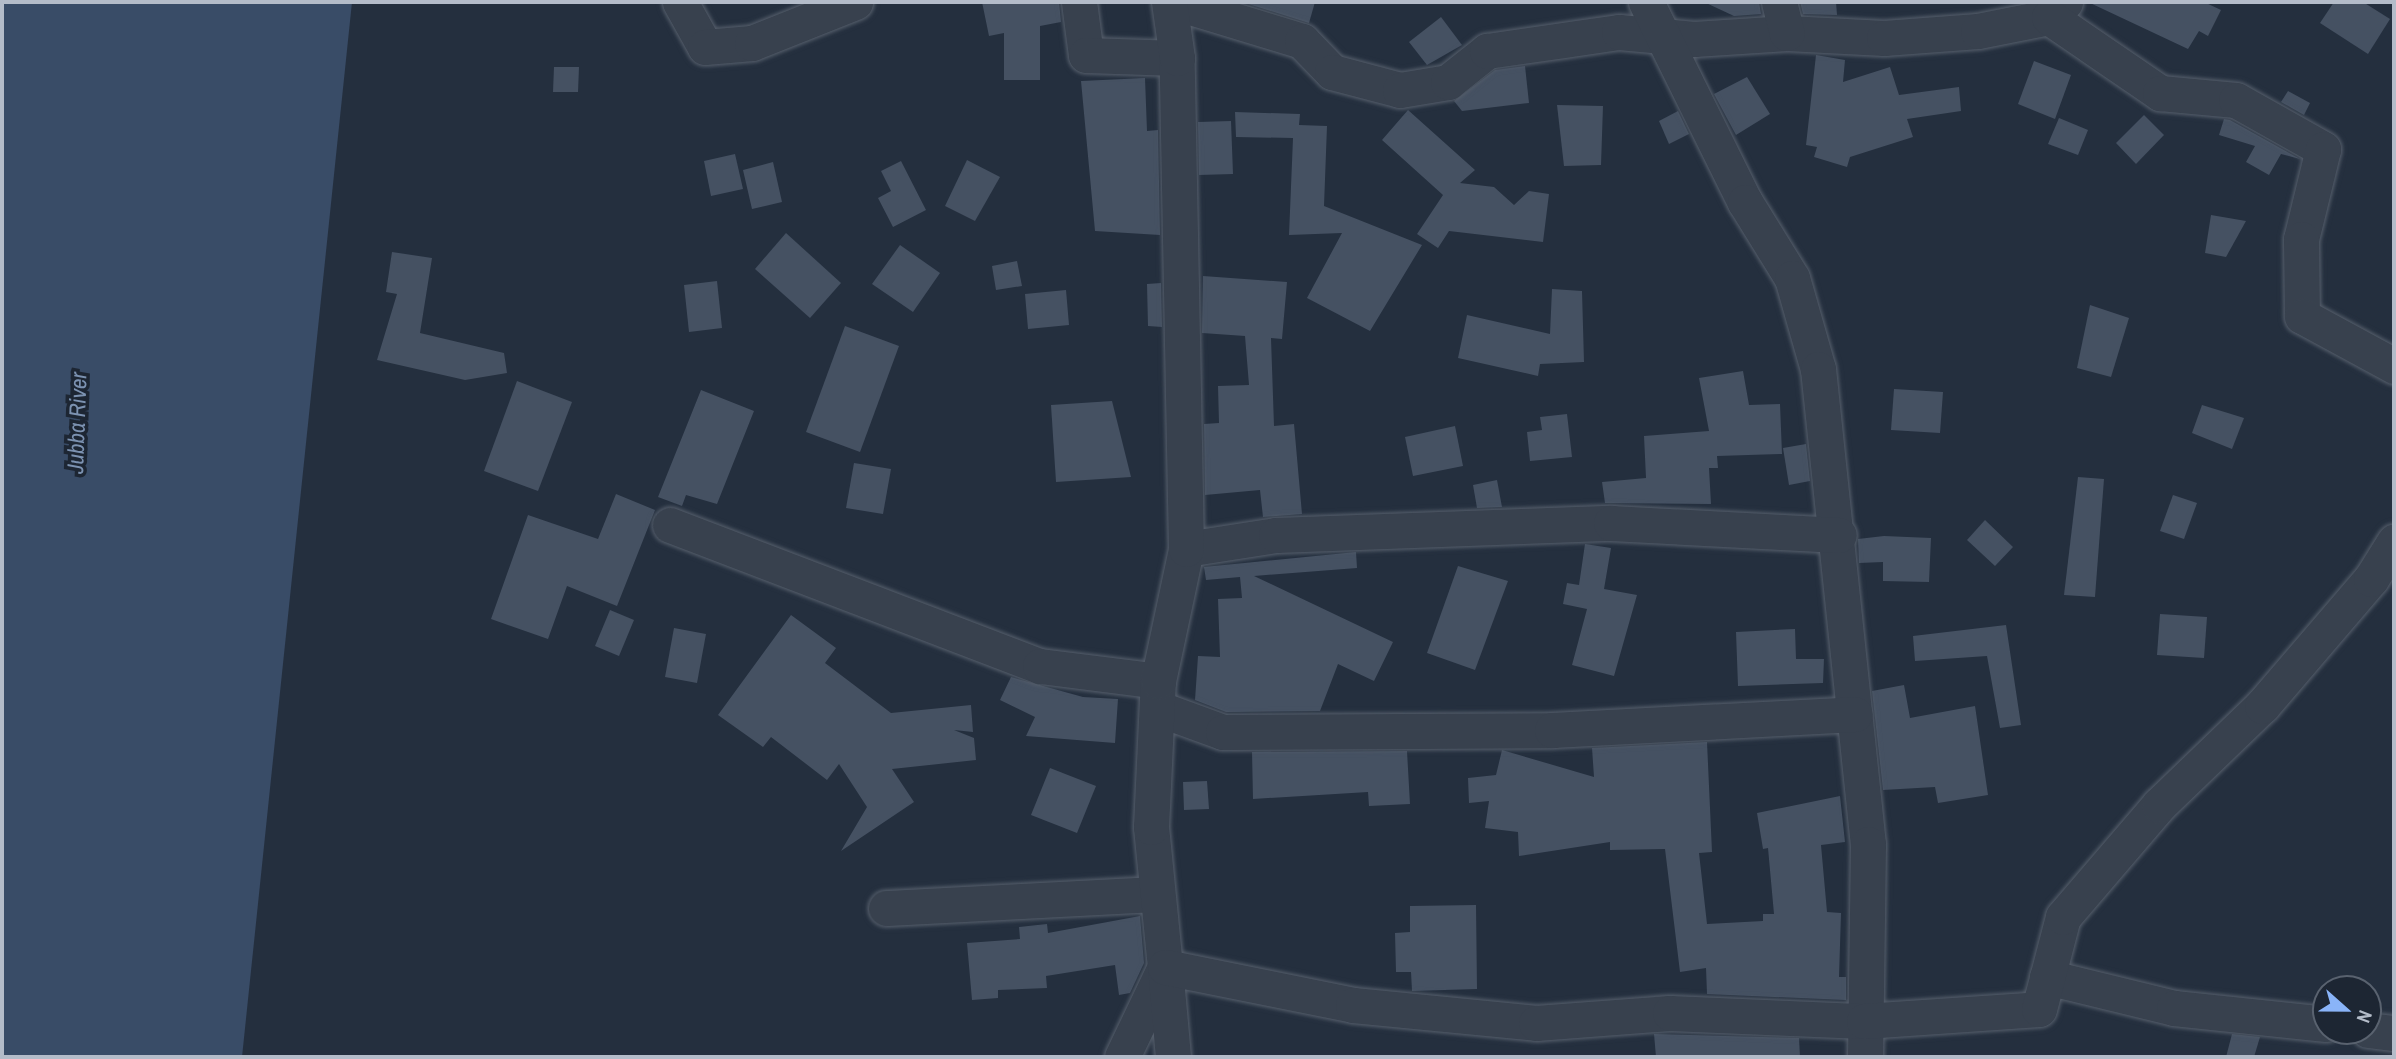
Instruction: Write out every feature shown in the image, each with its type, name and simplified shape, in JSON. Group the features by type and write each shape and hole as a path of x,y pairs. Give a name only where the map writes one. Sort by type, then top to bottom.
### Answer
{"street":[{"path":"680,2 705,47 752,43 855,2"},
{"path":"1079,2 1086,55 1177,58"},
{"path":"1173,1057 1151,827 1158,695 1186,549 1177,58 1171,2 1302,41 1332,72 1400,90 1448,82 1487,51 1619,32 1662,36 1783,17 1884,38 1978,31 2057,10 2160,93 2236,100 2323,149 2301,239 2302,316 2394,366"},
{"path":"1646,2 1745,202 1792,278 1818,369 1839,535 1868,844 1865,1057"},
{"path":"1186,549 1276,535 1611,523 1839,535"},
{"path":"670,525 1040,666 1158,695 1236,732 1552,730 1855,714"},
{"path":"1165,967 1353,1005 1536,1023 1670,1013 1864,1021 2039,1009 2063,917 2159,805 2262,706 2371,579 2394,542"},
{"path":"886,908 1157,894"},
{"path":"1122,1057 1165,967"},
{"path":"2047,977 2174,1008 2312,1023"}],"water":[{"name":"Jubba River","path":"2,2 352,2 242,1057 2,1057"}],"building":[{"path":"982,2 1059,2 1061,22 1040,26 1040,80 1004,80 1004,33 989,36"},
{"path":"1242,2 1315,2 1309,23"},
{"path":"1704,2 1759,2 1761,14 1734,16"},
{"path":"1800,2 1836,2 1837,15 1803,14"},
{"path":"2088,2 2204,2 2221,10 2208,36 2199,31 2188,49"},
{"path":"2334,2 2363,2 2390,19 2368,54 2320,23"},
{"path":"1441,17 1462,45 1427,65 1409,42"},
{"path":"1816,55 1845,60 1843,82 1890,67 1899,95 1959,87 1961,111 1907,119 1913,137 1850,157 1847,167 1814,157 1817,147 1806,145"},
{"path":"2034,61 2071,75 2055,119 2018,104"},
{"path":"1525,66 1529,103 1462,111 1454,101 1495,70"},
{"path":"554,67 579,67 578,92 553,92"},
{"path":"1747,77 1770,114 1736,135 1714,94"},
{"path":"1145,78 1147,131 1158,130 1160,235 1095,231 1081,81"},
{"path":"2288,91 2310,103 2304,115 2281,102"},
{"path":"1557,105 1603,106 1601,165 1564,166"},
{"path":"1408,110 1475,170 1460,183 1494,187 1514,205 1529,191 1549,194 1543,242 1449,231 1438,248 1417,234 1443,195 1382,140"},
{"path":"1678,111 1689,134 1669,144 1659,121"},
{"path":"1235,112 1300,114 1299,125 1327,126 1324,206 1422,245 1370,331 1307,298 1342,233 1289,235 1293,138 1236,137"},
{"path":"2144,115 2164,135 2136,164 2116,143"},
{"path":"2059,118 2088,130 2078,155 2048,144"},
{"path":"2224,119 2300,159 2281,154 2269,175 2246,162 2255,146 2219,135"},
{"path":"1231,121 1233,174 1199,175 1198,122"},
{"path":"735,154 743,189 711,196 704,161"},
{"path":"967,160 1000,177 975,221 945,206"},
{"path":"901,161 926,210 893,227 878,198 891,191 881,171"},
{"path":"773,162 782,202 752,209 743,170"},
{"path":"2211,215 2246,221 2226,257 2205,253"},
{"path":"786,233 841,283 810,318 755,269"},
{"path":"900,245 940,273 913,312 872,284"},
{"path":"392,252 432,258 420,333 504,353 507,373 465,380 377,360 397,294 386,292"},
{"path":"1017,261 1022,286 996,290 992,266"},
{"path":"1203,276 1287,282 1282,339 1271,338 1274,426 1294,424 1302,514 1263,517 1260,490 1205,495 1204,424 1219,423 1218,386 1249,385 1245,336 1202,333"},
{"path":"717,281 722,328 689,332 684,285"},
{"path":"1161,283 1162,327 1148,326 1147,284"},
{"path":"1552,289 1582,291 1584,362 1540,364 1538,376 1458,358 1467,315 1550,334"},
{"path":"1066,290 1069,325 1028,329 1025,294"},
{"path":"2090,305 2129,318 2111,377 2077,368"},
{"path":"845,326 899,346 860,452 806,432"},
{"path":"1743,371 1749,405 1780,404 1782,454 1717,456 1718,468 1709,468 1711,504 1605,503 1602,482 1646,478 1644,436 1709,431 1699,378"},
{"path":"517,381 572,402 538,491 484,471"},
{"path":"1894,389 1943,392 1940,433 1891,430"},
{"path":"701,390 754,411 717,504 686,495 682,506 658,497"},
{"path":"1112,401 1131,477 1056,482 1051,405"},
{"path":"2202,405 2244,418 2232,449 2192,433"},
{"path":"1567,414 1572,457 1530,461 1527,432 1542,430 1540,417"},
{"path":"1455,426 1463,466 1413,476 1405,437"},
{"path":"1806,444 1810,481 1789,485 1783,448"},
{"path":"854,463 891,469 883,514 846,508"},
{"path":"2078,477 2104,479 2095,597 2064,595"},
{"path":"1497,480 1502,507 1477,508 1473,485"},
{"path":"616,494 655,510 617,606 567,586 548,639 491,619 528,515 598,539"},
{"path":"2173,495 2197,503 2184,539 2160,531"},
{"path":"1985,520 2013,547 1995,566 1967,540"},
{"path":"1884,536 1931,538 1929,582 1883,581 1883,562 1859,563 1858,539"},
{"path":"1585,544 1611,548 1604,589 1637,595 1614,676 1572,665 1587,609 1563,604 1567,583 1579,585"},
{"path":"1356,552 1357,568 1254,576 1393,642 1374,681 1338,664 1320,711 1226,712 1195,700 1198,656 1220,657 1218,599 1242,598 1240,577 1206,580 1204,567"},
{"path":"1458,566 1508,581 1475,670 1427,653"},
{"path":"610,610 634,620 619,656 595,646"},
{"path":"2160,614 2207,617 2204,658 2157,655"},
{"path":"791,615 836,648 825,663 891,713 971,705 973,732 954,730 974,738 976,760 892,769 914,802 841,851 867,807 839,764 827,780 771,737 763,747 718,715"},
{"path":"2006,625 2021,725 2000,728 1987,656 1915,661 1913,636"},
{"path":"674,628 706,634 697,683 665,677"},
{"path":"1795,629 1796,659 1824,659 1823,683 1738,686 1736,632"},
{"path":"1011,677 1083,697 1118,699 1115,743 1026,736 1035,717 1000,700"},
{"path":"1904,685 1910,718 1975,706 1988,795 1938,803 1935,787 1883,790 1872,691"},
{"path":"1707,742 1712,852 1699,853 1707,924 1763,921 1763,914 1774,914 1768,848 1763,849 1757,813 1840,796 1845,842 1821,845 1827,912 1841,913 1839,977 1846,977 1846,1000 1707,994 1706,968 1680,972 1665,849 1610,850 1610,842 1519,856 1518,832 1485,828 1489,801 1469,803 1468,778 1496,775 1502,750 1594,777 1592,748"},
{"path":"1407,751 1410,804 1369,806 1368,792 1253,799 1252,752"},
{"path":"1050,768 1096,786 1077,833 1031,815"},
{"path":"1207,781 1209,809 1184,810 1183,782"},
{"path":"1476,905 1477,989 1412,991 1411,972 1396,972 1395,933 1410,932 1410,906"},
{"path":"1140,916 1144,963 1130,993 1119,995 1115,965 1046,976 1047,988 998,990 998,998 972,1000 967,943 1020,939 1019,927 1047,924 1048,933"},
{"path":"1654,1034 1799,1038 1800,1057 1656,1057"},
{"path":"2232,1034 2260,1037 2254,1057 2226,1057"}]}
